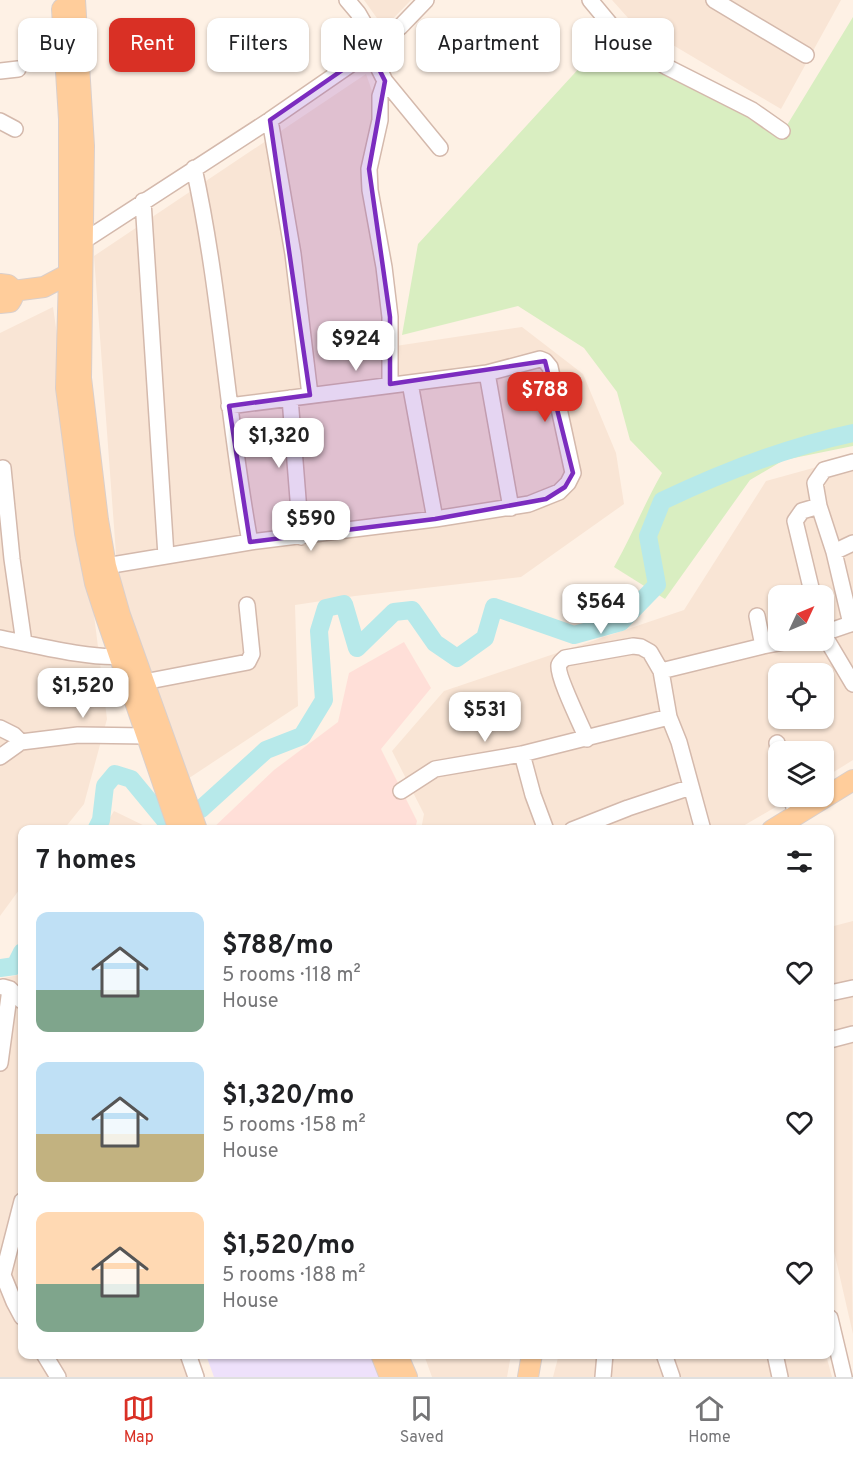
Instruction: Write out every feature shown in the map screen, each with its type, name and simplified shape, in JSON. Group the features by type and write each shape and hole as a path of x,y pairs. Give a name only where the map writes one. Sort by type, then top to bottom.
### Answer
{"main road":[{"path":"62,0 76,246"},
{"path":"75,0 83,117 76,270 82,396 91,472 106,566 120,615 127,656 147,736 175,794"},
{"path":"4,293 44,287 76,270"},
{"path":"76,270 66,370 68,412 88,552 95,583 127,656 144,682 175,794 186,825"},
{"path":"834,788 853,780"},
{"path":"777,825 793,807"},
{"path":"383,1359 390,1377"},
{"path":"399,1359 407,1377"},
{"path":"528,1377 531,1359"}],"street":[{"path":"347,0 360,18"},
{"path":"404,23 426,0"},
{"path":"590,0 604,6 620,36 638,49 667,67 752,110 782,130"},
{"path":"714,0 806,55"},
{"path":"0,71 18,69"},
{"path":"76,246 340,72"},
{"path":"382,72 385,81 440,148"},
{"path":"385,81 380,96 380,120 369,169 370,190 390,317 390,384"},
{"path":"270,120 293,254 310,395"},
{"path":"0,121 15,129"},
{"path":"194,168 207,239 250,542"},
{"path":"143,201 166,556"},
{"path":"106,566 250,542 511,508 553,496 568,483 573,473 548,363 540,359 487,373 229,406"},
{"path":"487,373 511,508"},
{"path":"410,383 435,519"},
{"path":"290,398 302,537"},
{"path":"834,630 852,623 834,552 819,506 815,483 824,470 853,462"},
{"path":"3,468 6,558 24,643"},
{"path":"810,585 795,520 802,511 819,506"},
{"path":"834,552 853,543"},
{"path":"144,682 248,662 252,657 252,651 247,605"},
{"path":"757,616 764,646"},
{"path":"0,638 99,656 127,656"},
{"path":"661,671 768,645"},
{"path":"587,739 558,667 562,660 633,646 650,652 661,671 669,717 679,742 702,825"},
{"path":"834,651 853,684"},
{"path":"401,791 435,769 522,754 669,717"},
{"path":"0,728 14,735 21,742"},
{"path":"0,757 21,742 78,735 147,736"},
{"path":"522,754 544,825"},
{"path":"584,825 691,787"},
{"path":"5,988 18,997"},
{"path":"0,1063 5,988"},
{"path":"834,992 853,988"},
{"path":"834,1039 853,1034"},
{"path":"18,1216 2,1277 7,1300 18,1312"},
{"path":"834,1335 844,1377"},
{"path":"47,1359 58,1377"},
{"path":"190,1359 196,1377"},
{"path":"603,1377 605,1359"},
{"path":"666,1359 672,1377"},
{"path":"776,1359 780,1377"}],"highlighted area":[{"path":"370,51 385,81 369,169 390,317 390,384 545,361 573,473 565,487 546,499 435,519 250,542 229,406 310,395 270,120"}],"shaded area":[{"path":"364,0 411,0 394,18 377,18"},
{"path":"612,0 841,0 781,109 674,46 674,18 628,18"},
{"path":"366,74 378,108 363,159 389,347 522,327 583,374 616,453 624,504 521,577 295,605 298,706 171,790 118,581 94,256"},
{"path":"53,307 107,719 84,804 67,825 18,825 18,891 0,916 0,333"},
{"path":"853,457 853,760 834,772 834,741 768,741 768,807 776,807 745,825 422,825 424,814 392,751 444,691 684,610 766,481"},
{"path":"404,642 431,688 381,749 417,821 416,825 216,825 274,770 338,722 349,673"},
{"path":"114,811 143,825 105,825"},
{"path":"853,921 853,1334 834,1251 834,926"},
{"path":"18,975 18,1359 186,1359 193,1377 0,1377 0,979"},
{"path":"207,1359 385,1359 393,1377 214,1377"},
{"path":"426,1359 510,1359 507,1377 432,1377"},
{"path":"558,1359 827,1359 832,1377 553,1377"}],"green space":[{"path":"853,17 853,446 784,460 750,480 665,599 614,567 662,473 630,440 617,392 584,348 518,306 402,335 418,244 576,72 664,72 781,135"}],"waterway":[{"path":"98,825 105,786 115,774 131,779 164,819 201,809 266,750 302,736 324,700 319,631 326,608 344,604 357,648 394,612 412,610 435,643 457,658 485,638 494,607 574,635 621,622 657,585 648,536 662,501 755,461 803,445 853,433"},
{"path":"0,968 15,966 18,960"}]}
